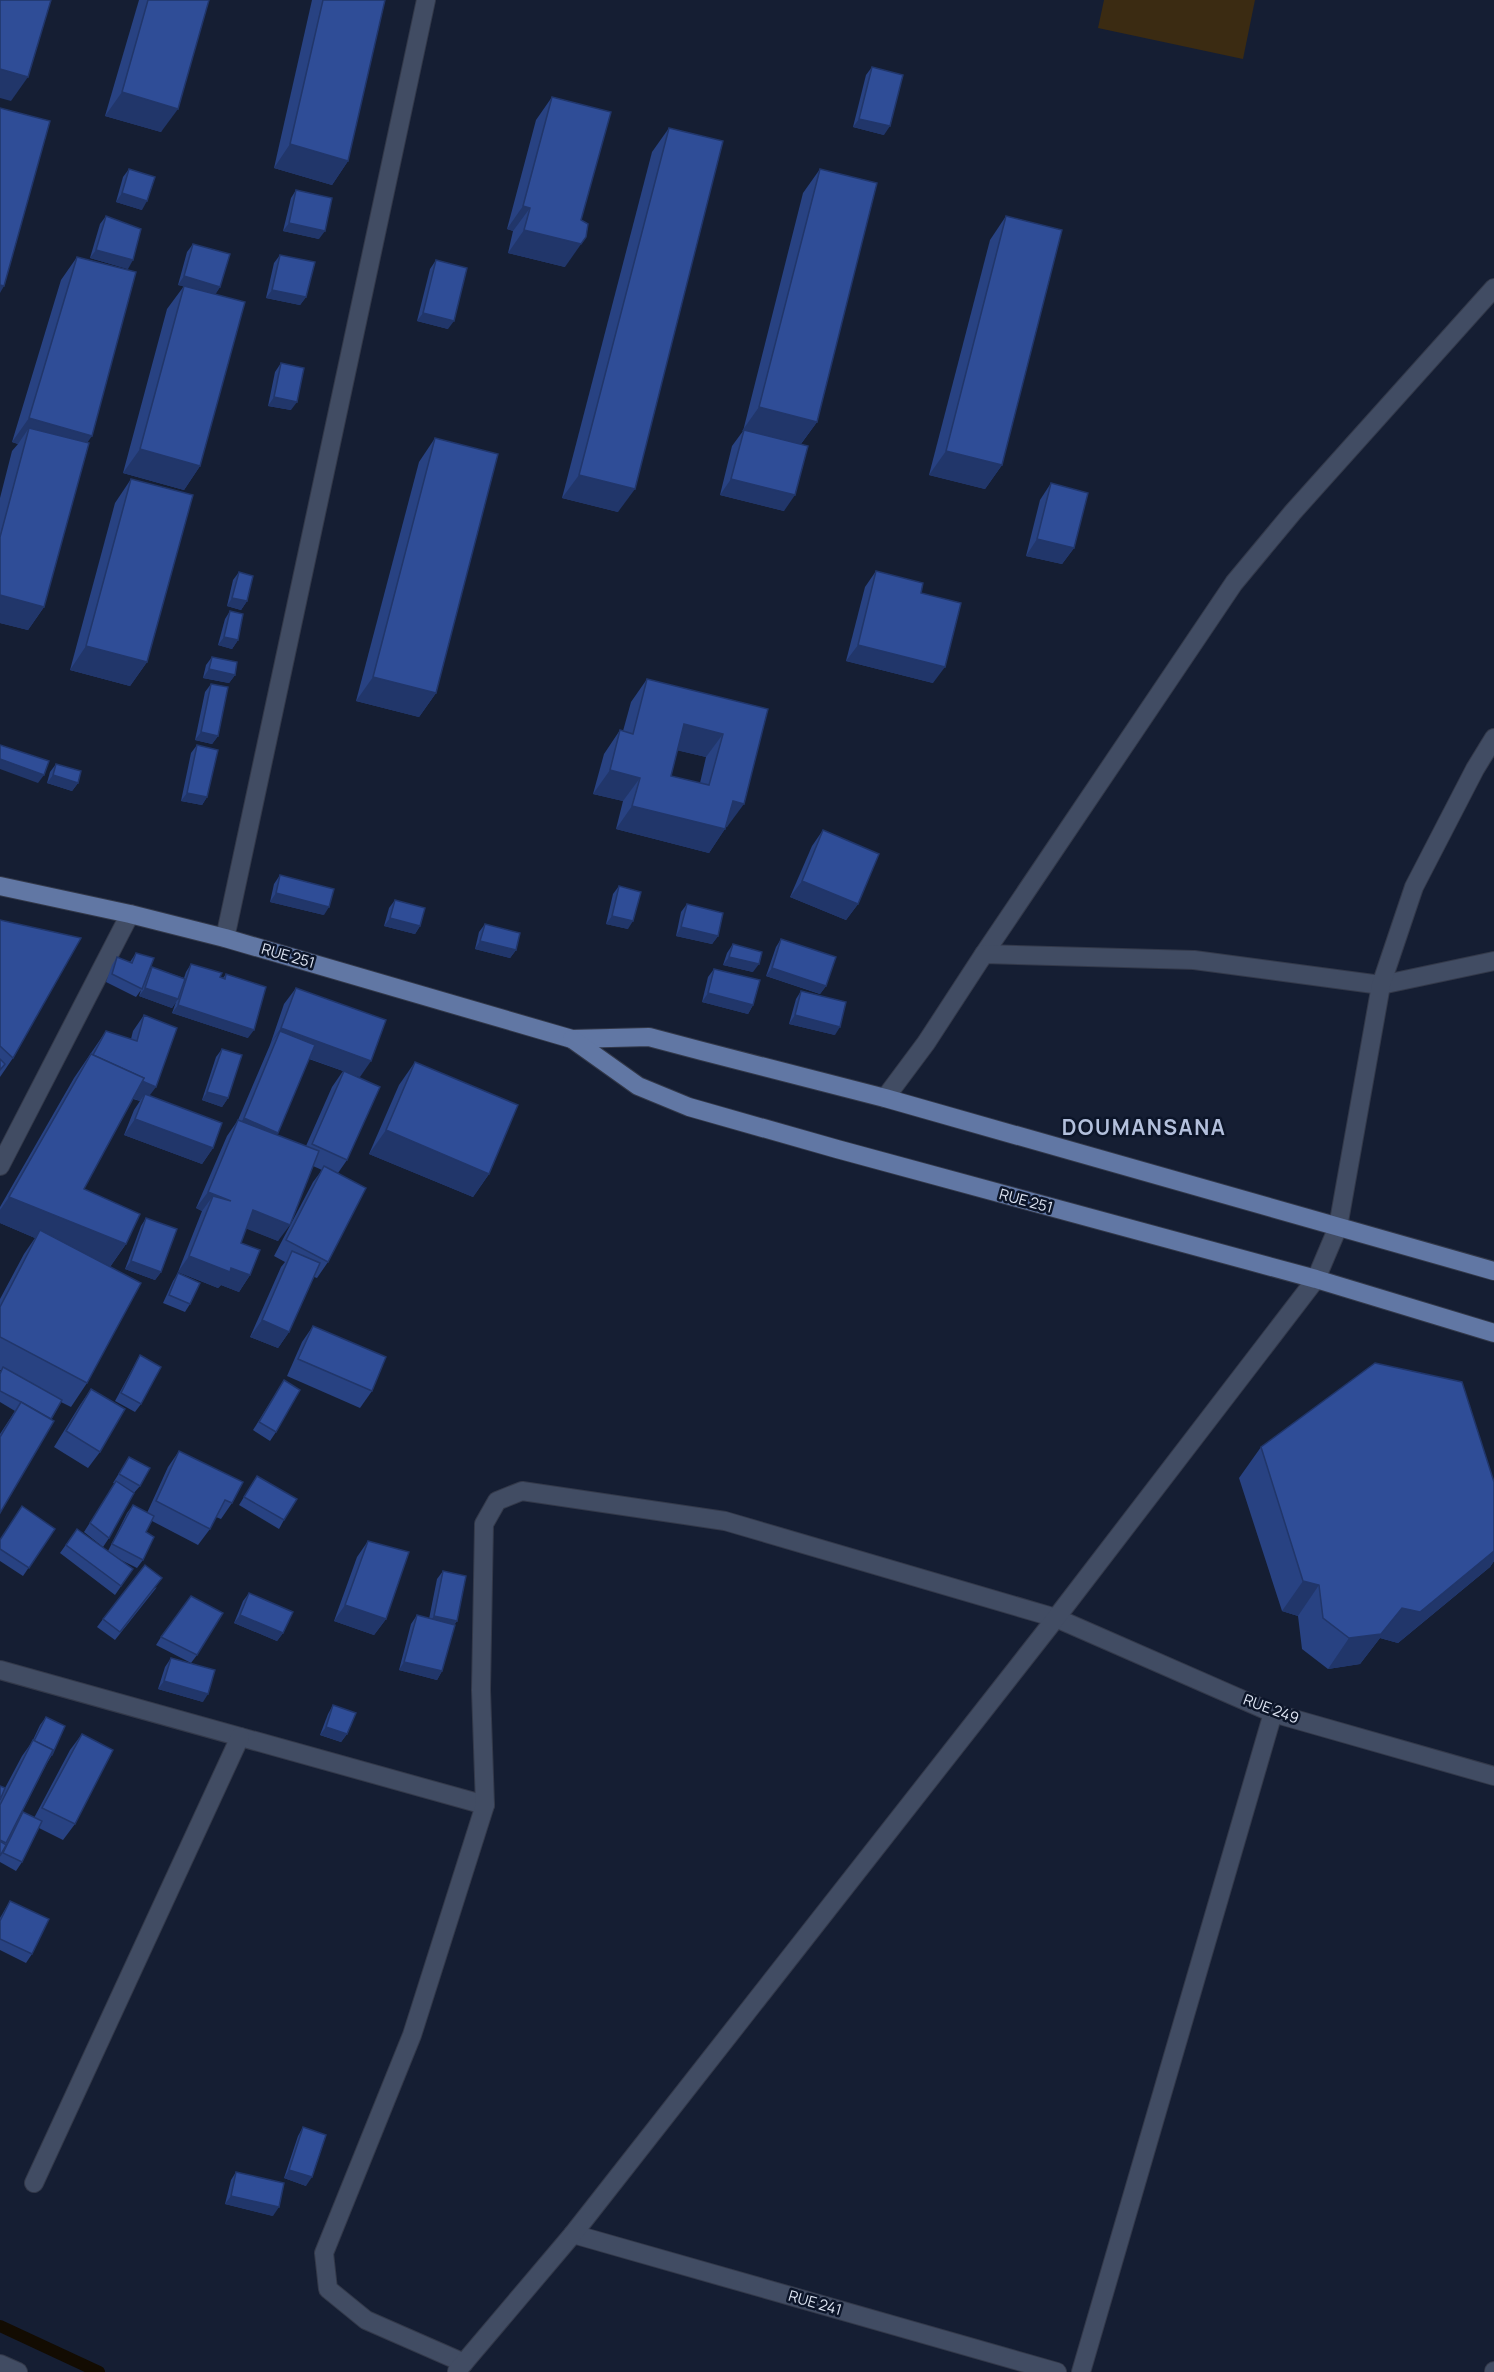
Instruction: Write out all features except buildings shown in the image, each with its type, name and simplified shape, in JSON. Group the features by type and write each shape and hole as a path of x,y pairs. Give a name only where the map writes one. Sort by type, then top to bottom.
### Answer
{"main road":[{"name":"RUE 251","path":"0,886 130,914 225,938 572,1039 649,1037 885,1098 1494,1271"},
{"name":"RUE 251","path":"572,1039 638,1086 689,1107 1317,1280 1494,1333"}],"street":[{"path":"225,938 426,0"},
{"path":"885,1098 926,1043 1234,583 1293,512 1494,288"},
{"path":"460,2368 573,2234 1056,1618 1317,1280 1338,1227 1381,985 1414,887 1475,769 1494,738"},
{"path":"0,1166 130,914"},
{"path":"984,954 1194,960 1381,985 1494,962"},
{"name":"RUE 249","path":"460,2368 366,2320 328,2289 324,2253 412,2035 485,1805 481,1690 484,1524 497,1502 522,1491 725,1521 1056,1618 1273,1713 1494,1776"},
{"path":"0,1670 485,1805"},
{"path":"1081,2372 1273,1713"},
{"path":"34,2183 240,1737"},
{"name":"RUE 241","path":"573,2234 1057,2372"},
{"path":"0,2364 18,2372"}],"shaded area":[{"path":"1104,0 1255,0 1243,59 1098,28"}],"waterway":[{"path":"0,2326 99,2372"}],"district":[{"name":"DOUMANSANA","path":"1144,1128"}]}
